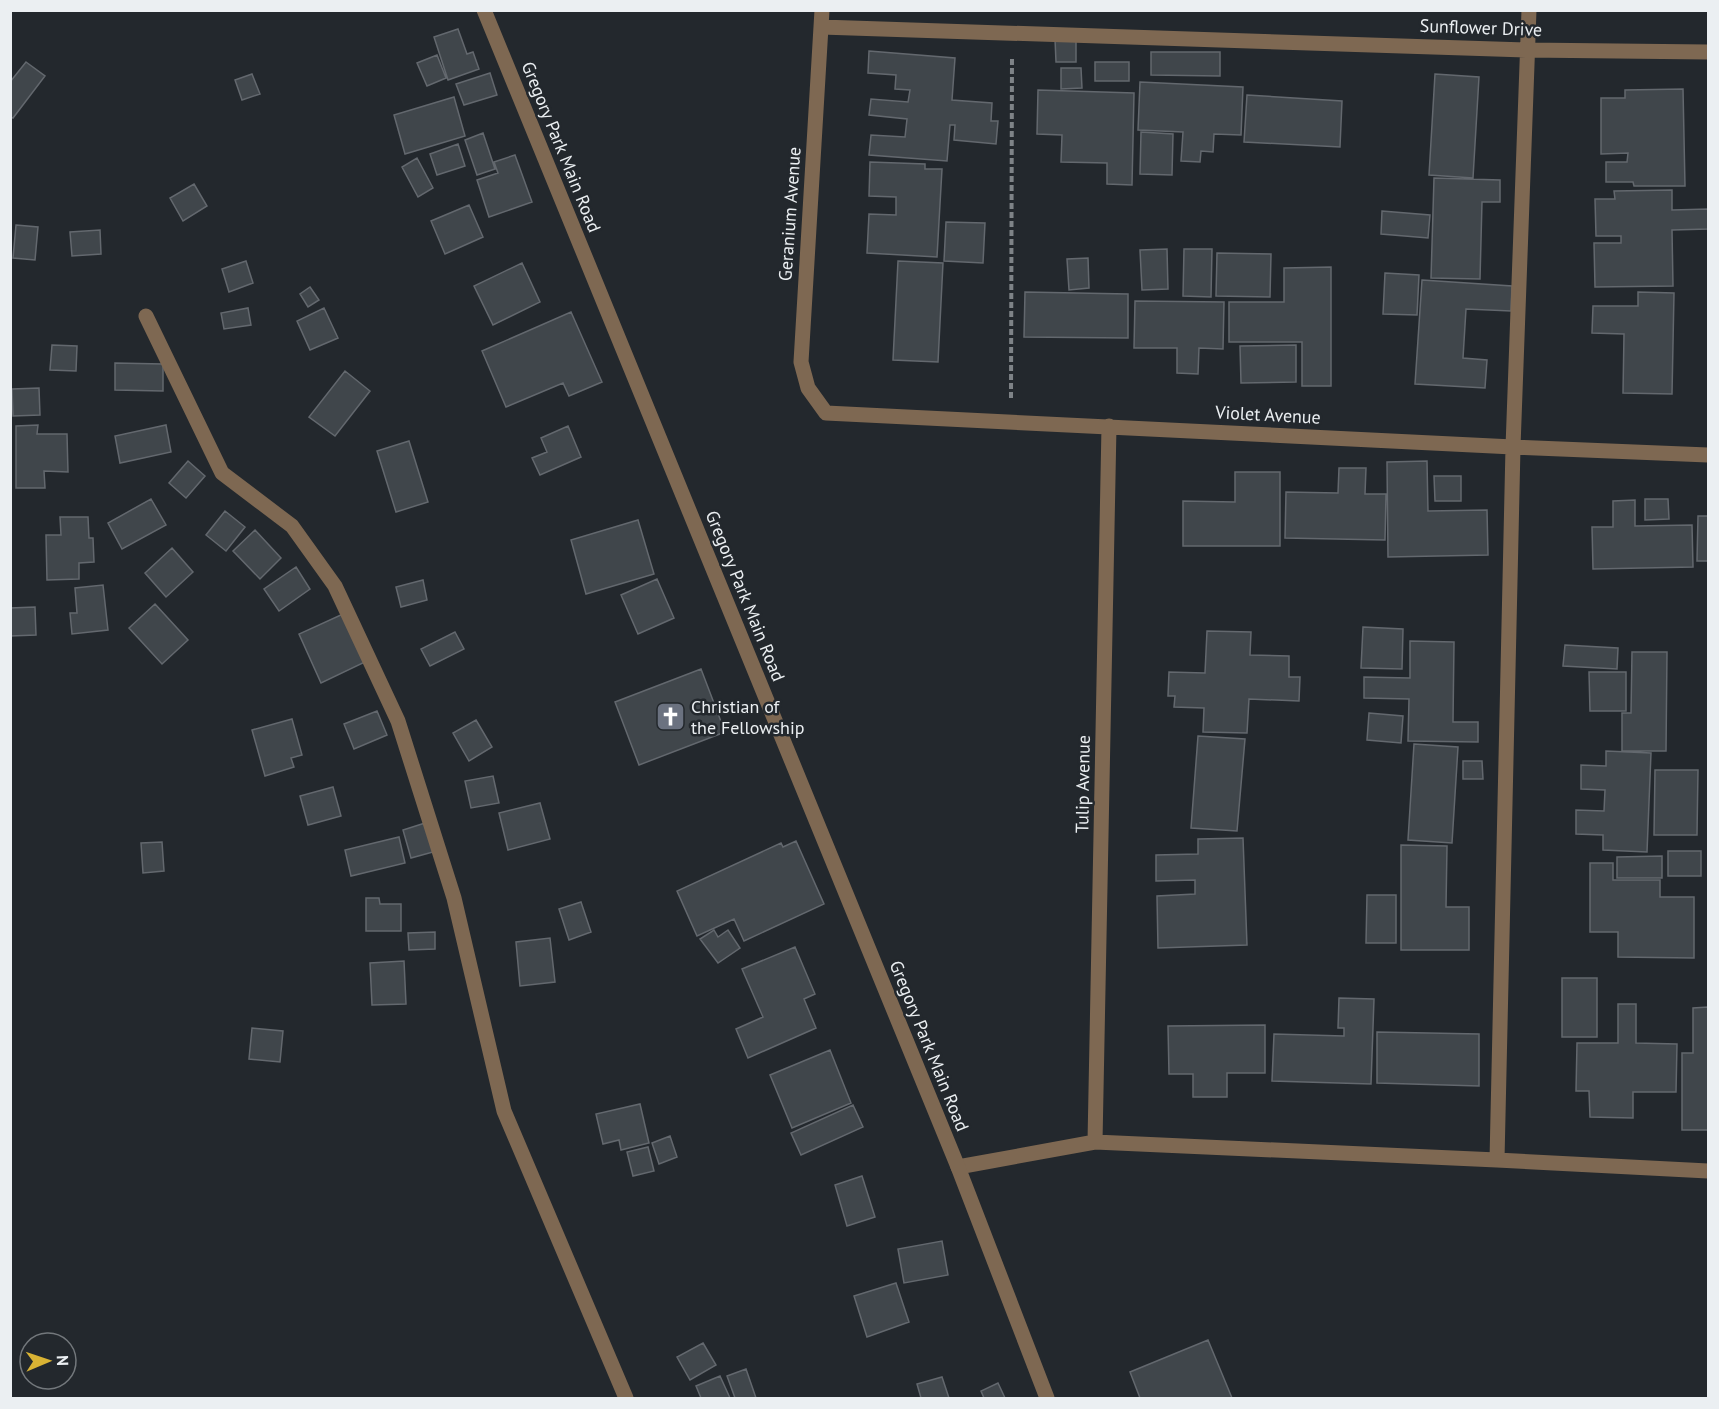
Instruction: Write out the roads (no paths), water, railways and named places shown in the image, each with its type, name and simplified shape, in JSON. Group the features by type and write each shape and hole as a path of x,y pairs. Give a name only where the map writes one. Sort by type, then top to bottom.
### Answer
{"street":[{"name":"Gregory Park Main Road","path":"484,10 958,1167 1047,1398"},
{"name":"Geranium Avenue","path":"822,10 801,362 808,388 826,413"},
{"path":"1497,1160 1513,447 1529,10"},
{"name":"Sunflower Drive","path":"821,27 1526,50 1708,52"},
{"path":"146,316 222,473 292,526 335,586 398,721 454,898 504,1111 626,1398"},
{"name":"Violet Avenue","path":"826,413 1708,455"},
{"name":"Tulip Avenue","path":"1095,1142 1109,426"},
{"path":"958,1167 1095,1142 1708,1171"}],"place":[{"name":"Christian of the Fellowship","path":"670,717"}]}
